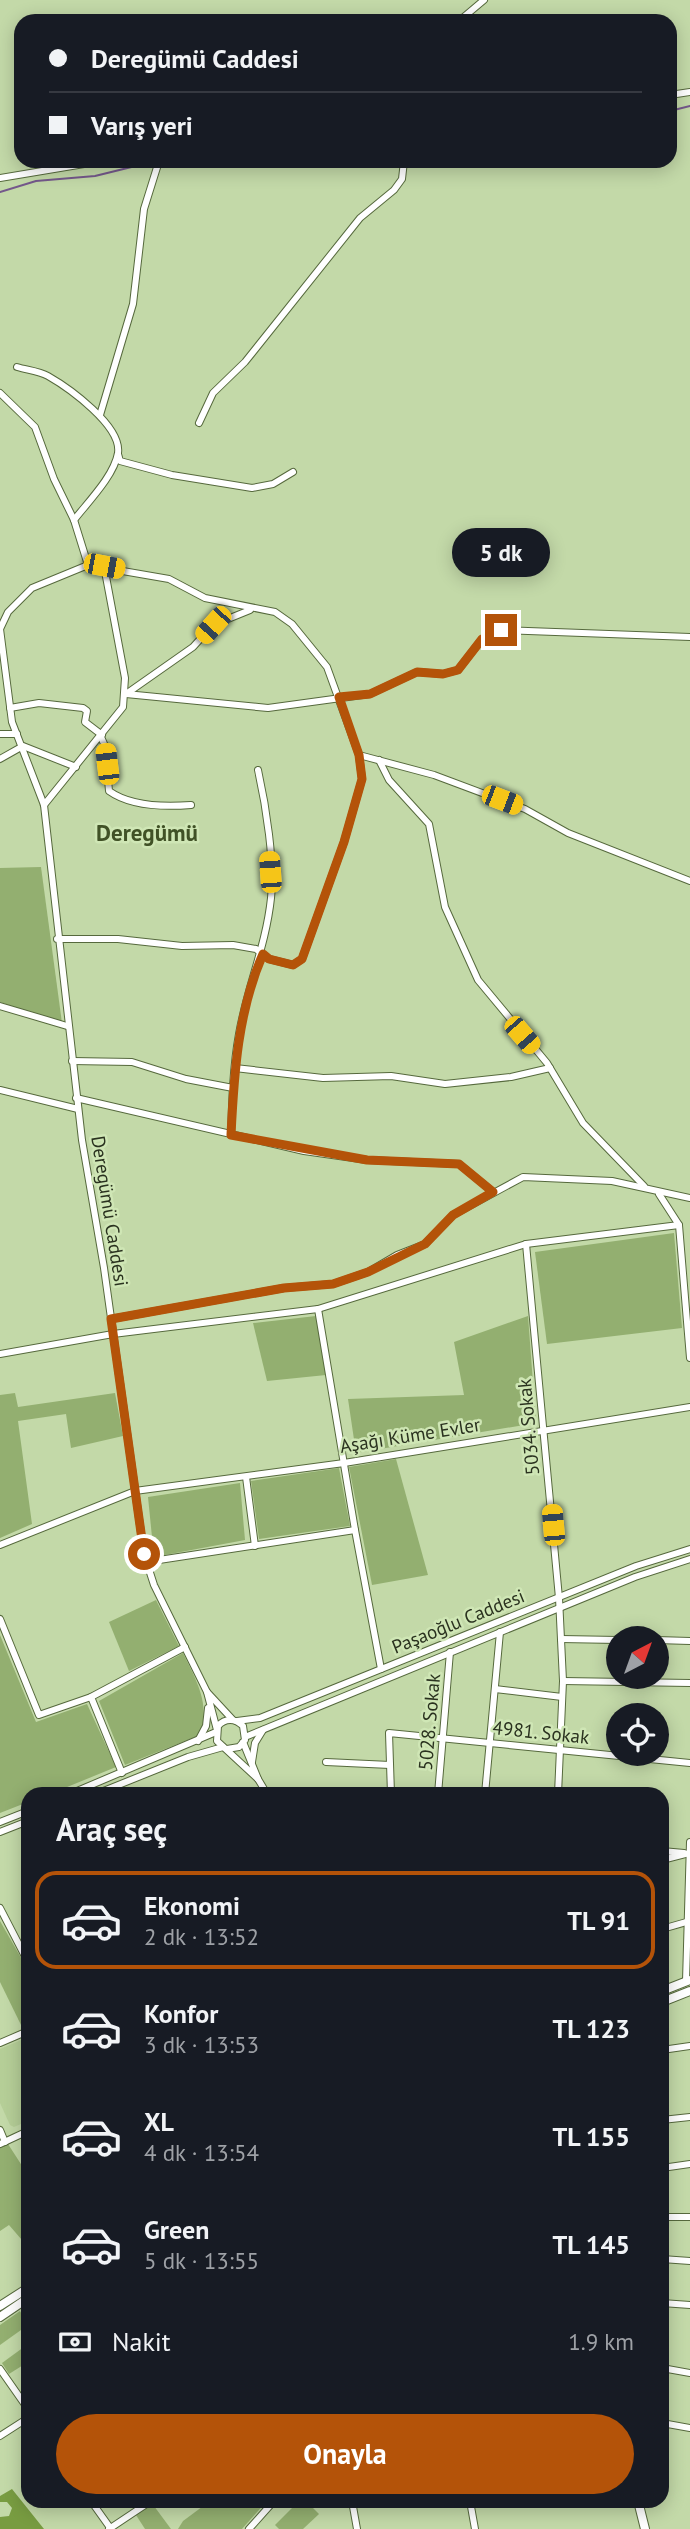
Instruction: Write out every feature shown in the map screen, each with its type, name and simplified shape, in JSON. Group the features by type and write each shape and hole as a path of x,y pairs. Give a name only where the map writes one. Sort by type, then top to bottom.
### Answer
{"main road":[{"path":"669,1988 688,1980"},
{"path":"669,1999 690,1991"},
{"path":"0,2306 21,2292"},
{"path":"0,2317 21,2303"},
{"path":"640,2508 645,2529"}],"street":[{"path":"467,14 484,0"},
{"path":"0,178 60,168"},
{"path":"100,415 133,304 144,209 157,168"},
{"path":"199,423 214,393 245,362 360,218 394,190 402,179 403,168"},
{"path":"17,367 47,376 100,415 112,428 120,461 172,475 252,488 273,484 293,472"},
{"path":"1,396 34,427 54,479 74,520 88,565 169,579 205,598 251,610 275,612 292,624 327,667 359,755 362,779 344,842 302,959 293,965 233,945 182,946 118,939 57,939"},
{"path":"74,520 100,485 118,452"},
{"name":"Deregümü Caddesi","path":"88,565 32,588 8,612 0,629 10,708 44,805 76,1098 146,1562 207,1692 236,1721"},
{"path":"44,805 123,707 126,694 104,566"},
{"path":"126,694 193,648 213,625 251,610"},
{"path":"126,694 268,708 370,694 417,672 443,674 458,670 482,639 501,630 690,637"},
{"path":"10,708 39,703 83,708 87,711 85,722 102,736 109,791 134,802 191,805"},
{"path":"0,734 17,734"},
{"path":"0,760 23,746 76,767"},
{"path":"359,755 433,775 525,809 568,833 663,873 690,881"},
{"path":"379,760 389,780 429,824 445,907 478,980 550,1068 583,1123 645,1188"},
{"path":"231,1135 239,1034 253,975 263,954 272,895 265,803 258,770"},
{"path":"0,1006 67,1026"},
{"path":"72,1061 132,1062 186,1079 233,1088"},
{"path":"235,1068 323,1078 391,1076 445,1084 511,1077 550,1068"},
{"path":"0,1090 78,1109"},
{"path":"76,1098 231,1135 367,1160 459,1164 493,1192"},
{"path":"111,1319 284,1288 333,1284 425,1244 453,1215 523,1177 612,1181 690,1198"},
{"path":"658,1192 680,1225 690,1358"},
{"path":"0,1354 113,1334 318,1309 526,1244 680,1225"},
{"name":"5034. Sokak","path":"526,1244 560,1608 563,1681 558,1787"},
{"path":"318,1309 381,1669"},
{"name":"Aşağı Küme Evler","path":"0,1545 135,1491 344,1463 690,1406"},
{"path":"246,1477 255,1546"},
{"path":"146,1562 355,1530"},
{"name":"Paşaoğlu Caddesi","path":"236,1721 260,1718 650,1561 690,1549"},
{"name":"Paşaoğlu Caddesi","path":"244,1739 265,1727 450,1652 690,1559"},
{"path":"0,1619 39,1715 91,1698 185,1647"},
{"path":"486,1787 500,1632"},
{"path":"561,1639 606,1640"},
{"path":"669,1640 690,1641"},
{"name":"5028. Sokak","path":"439,1787 450,1652"},
{"path":"563,1681 690,1683"},
{"path":"495,1689 562,1697"},
{"name":"Deregümü Caddesi","path":"207,1692 216,1731"},
{"path":"91,1698 122,1773"},
{"path":"197,1742 206,1726 208,1703"},
{"path":"87,1787 197,1742 216,1731 221,1723 236,1721 245,1730 244,1739 263,1787"},
{"path":"252,1764 255,1743 265,1727"},
{"path":"216,1731 217,1741 258,1779"},
{"name":"4981. Sokak","path":"390,1765 389,1733 690,1763"},
{"path":"115,1787 188,1757 225,1748 234,1749 244,1739"},
{"path":"326,1762 390,1765 391,1787"},
{"path":"0,1822 21,1814"},
{"path":"0,1832 21,1824"},
{"path":"688,1980 690,1842"},
{"path":"669,1852 690,1853"},
{"path":"669,1858 690,1853"},
{"path":"0,1908 21,1948"},
{"path":"669,1927 689,1922"},
{"path":"0,2043 21,2034"},
{"path":"669,2049 690,2046"},
{"path":"669,2119 690,2117"},
{"path":"0,2130 2,2143 21,2134"},
{"path":"669,2167 690,2164"},
{"path":"669,2217 690,2217"},
{"path":"669,2260 690,2261"},
{"path":"669,2304 690,2305"},
{"path":"0,2369 21,2399"},
{"path":"669,2369 690,2373"},
{"path":"0,2436 21,2422"},
{"path":"669,2424 690,2428"},
{"path":"96,2508 110,2529 140,2508"},
{"path":"249,2529 268,2508"},
{"path":"353,2508 357,2529"},
{"path":"471,2508 475,2529"}],"shaded area":[{"path":"41,867 62,1023 0,1002 0,868"},
{"path":"674,1233 682,1328 547,1344 535,1252"},
{"path":"316,1316 326,1375 267,1381 253,1323"},
{"path":"528,1316 536,1423 356,1453 348,1399 464,1395 454,1342"},
{"path":"15,1393 18,1407 115,1393 123,1436 71,1448 66,1414 18,1421 32,1524 0,1538 0,1395"},
{"path":"396,1459 428,1575 372,1585 349,1467"},
{"path":"339,1468 350,1526 259,1539 251,1481"},
{"path":"240,1483 245,1540 154,1557 148,1497"},
{"path":"156,1600 179,1646 129,1671 109,1622"},
{"path":"0,1635 36,1722 87,1704 116,1767 67,1787 21,1787 21,1805 0,1813"},
{"path":"183,1653 203,1703 200,1735 125,1765 99,1701"},
{"path":"0,1921 21,1958 21,2025 0,1982"},
{"path":"21,2040 21,2124 14,2127 10,2125 0,2103 0,2049"},
{"path":"8,2144 21,2164 21,2239 9,2225 0,2231 0,2147"},
{"path":"20,2311 21,2330 0,2345 0,2325"},
{"path":"21,2349 21,2366 9,2374 2,2363"},
{"path":"12,2489 21,2500 21,2508 27,2508 44,2529 0,2529 0,2517 9,2516 12,2508 7,2502 0,2502 0,2496"},
{"path":"146,2508 155,2508 171,2529 145,2529 136,2515"},
{"path":"201,2508 261,2508 242,2529 178,2529 183,2521"},
{"path":"292,2508 313,2508 319,2514 303,2529 279,2529 275,2525"}],"waterway":[{"path":"677,109 690,106"},
{"path":"0,192 36,181 95,176 128,168"}],"district":[{"name":"Deregümü","path":"147,832"}],"route":[{"path":"144,1554 111,1319 284,1288 333,1284 368,1272 397,1255 425,1244 440,1232 453,1215 493,1192 459,1164 367,1160 249,1141 231,1135 239,1034 253,975 263,954 269,959 293,965 302,959 344,842 362,779 359,755 345,721 339,697 370,694 384,685 417,672 443,674 458,670 482,639 501,630"}]}
